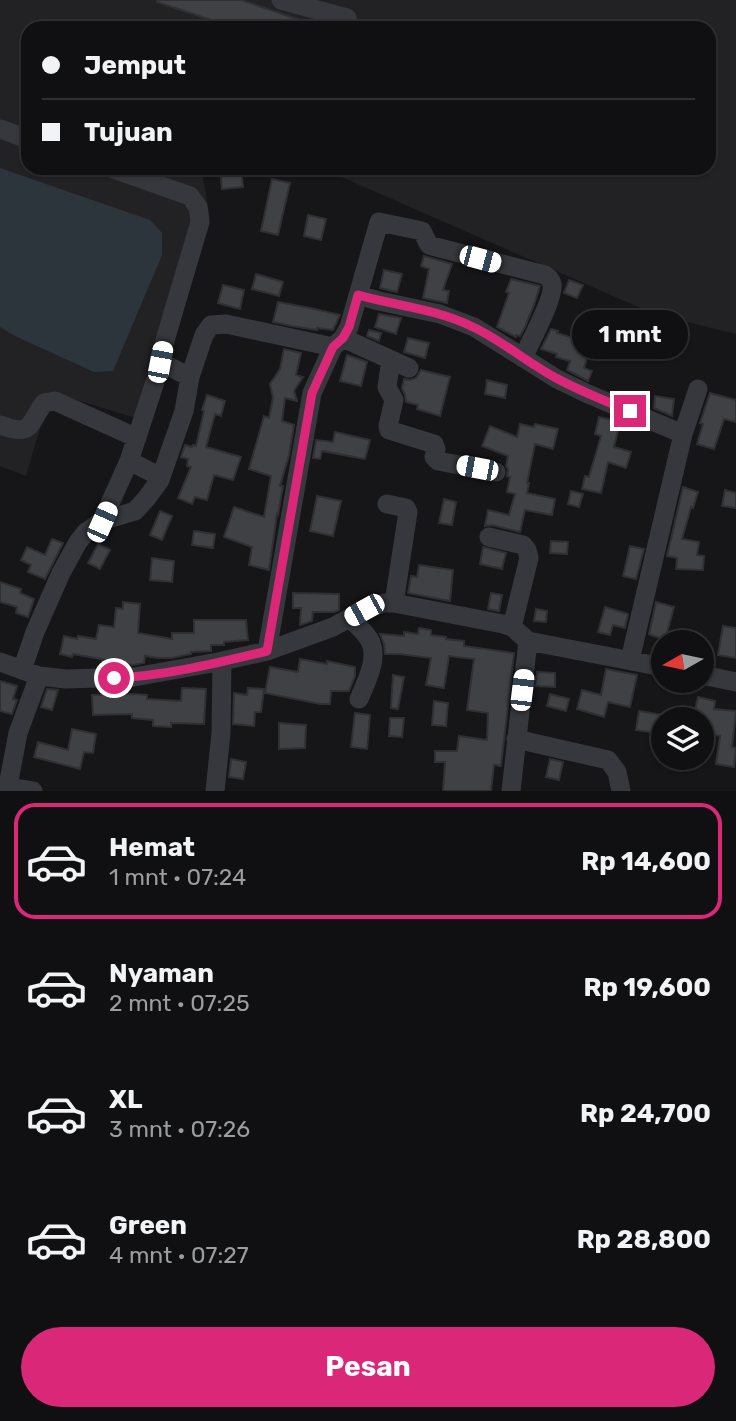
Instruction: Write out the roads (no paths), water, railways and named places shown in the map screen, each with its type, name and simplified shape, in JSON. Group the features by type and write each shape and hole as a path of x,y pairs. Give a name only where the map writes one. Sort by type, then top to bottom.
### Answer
{"street":[{"path":"281,0 347,18"},
{"path":"0,129 21,136"},
{"path":"131,175 190,196 198,207 200,222 160,362 190,377"},
{"path":"267,651 312,393 353,316 379,222 422,231 432,246 545,275 550,279 552,292 523,358"},
{"path":"358,295 440,314 474,327 557,379 683,434"},
{"path":"33,791 7,789 31,673 36,632 61,573 86,532 102,522 135,511 161,477 184,411 190,377 208,327 226,324 338,343 400,364 387,387 394,400 388,430 434,444 438,461 496,472"},
{"path":"102,522 129,461 155,383"},
{"path":"630,660 675,463 698,389"},
{"path":"0,425 12,429 29,428 44,403 55,401 137,438"},
{"path":"129,461 161,477"},
{"path":"387,505 401,506 408,512 394,603"},
{"path":"489,537 523,545 527,550 529,558 512,627"},
{"path":"0,662 31,673 66,679 134,677 222,662 267,651 333,628 364,610 384,603 394,603 496,622 512,627 528,641 651,664"},
{"path":"349,618 370,640 373,656 359,699"},
{"path":"511,791 528,641"},
{"path":"219,791 222,662"},
{"path":"714,677 736,682"},
{"path":"516,739 608,760 617,772 621,791"}]}
